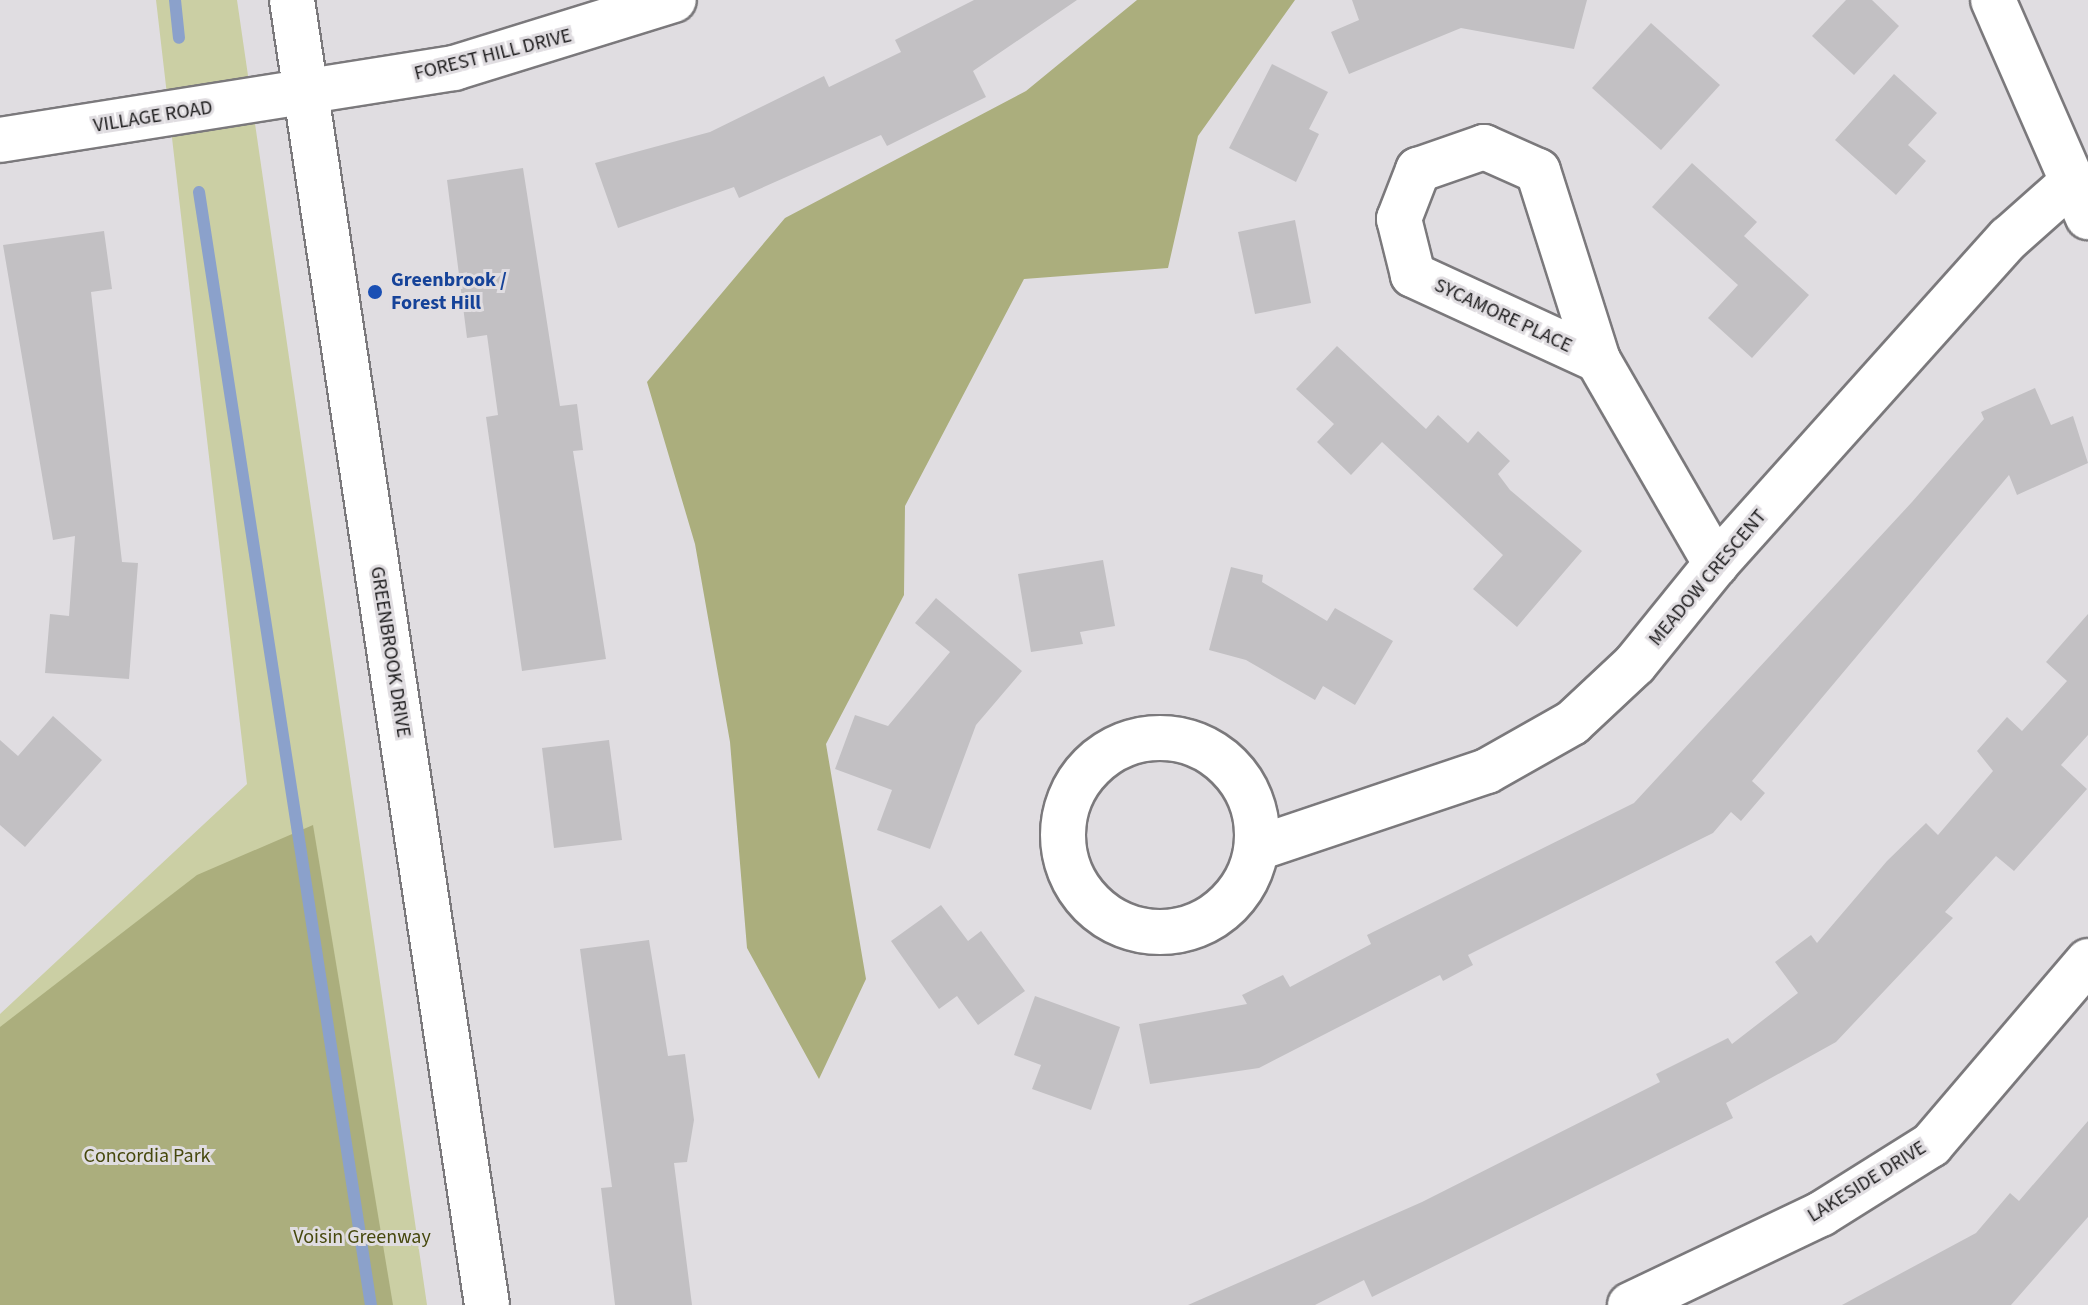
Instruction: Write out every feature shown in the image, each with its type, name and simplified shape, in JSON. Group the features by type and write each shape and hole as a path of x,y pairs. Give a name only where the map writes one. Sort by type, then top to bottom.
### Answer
{"street":[{"name":"GREENBROOK DRIVE","path":"292,0 487,1305"},
{"name":"FOREST HILL DRIVE","path":"307,94 454,68 674,0"},
{"path":"1993,0 2080,200"},
{"name":"VILLAGE ROAD","path":"0,140 307,94"},
{"name":"SYCAMORE PLACE","path":"1598,360 1413,275 1399,219 1418,170 1484,147 1538,171 1598,360 1716,564"},
{"name":"MEADOW CRESCENT","path":"1258,848 1487,771 1572,723 1635,664 1716,564 2009,238 2080,200"},
{"path":"1176,738 1232,768 1256,813 1258,848 1237,897 1211,919 1178,931 1144,931 1111,920 1085,897 1065,857 1063,824 1091,766 1130,742 1176,738"},
{"name":"LAKESIDE DRIVE","path":"1630,1305 1821,1214 1931,1145 2088,961"}],"green space":[{"name":"Voisin Greenway","path":"156,0 237,0 427,1305 0,1305 0,1014 247,784"},
{"path":"1137,0 1295,0 1198,136 1168,268 1024,279 905,506 904,595 826,744 866,979 819,1079 747,948 730,742 695,544 647,382 785,218 1026,91"},
{"name":"Concordia Park","path":"313,825 393,1305 0,1305 0,1027 197,875"}],"building":[{"path":"974,0 1077,0 973,71 986,97 887,146 881,135 739,198 734,187 618,228 595,163 710,132 824,76 829,87 901,52 895,40"},
{"path":"1352,0 1587,0 1574,49 1461,28 1349,74 1331,32 1359,20"},
{"path":"1846,0 1872,0 1899,26 1854,75 1812,36"},
{"path":"1651,23 1720,85 1661,150 1592,88"},
{"path":"1272,64 1328,92 1309,129 1319,134 1296,182 1229,148"},
{"path":"1894,74 1937,113 1908,145 1926,161 1896,195 1835,140"},
{"path":"1692,163 1757,222 1744,236 1809,295 1752,358 1708,318 1738,285 1652,207"},
{"path":"523,168 560,406 577,404 583,450 573,451 606,659 522,671 486,417 498,415 487,335 467,338 447,180"},
{"path":"1295,220 1311,303 1255,314 1238,232"},
{"path":"104,231 112,289 91,292 122,562 138,563 129,679 45,673 50,614 69,616 75,536 53,540 3,245"},
{"path":"1337,346 1426,429 1438,415 1468,443 1478,431 1510,461 1498,474 1510,490 1582,551 1517,627 1473,589 1503,555 1382,442 1351,475 1317,442 1334,424 1296,389"},
{"path":"2035,388 2051,425 2073,416 2088,463 2017,495 2009,475 1752,781 1765,793 1741,821 1731,812 1713,833 1468,955 1473,965 1443,981 1440,975 1259,1068 1150,1084 1139,1024 1247,1004 1242,995 1283,975 1290,987 1371,944 1367,935 1634,803 1912,502 1984,419 1981,412"},
{"path":"1103,560 1115,626 1080,632 1083,644 1031,652 1018,574"},
{"path":"1231,567 1263,575 1262,582 1327,621 1335,608 1393,641 1355,705 1323,686 1315,700 1246,660 1209,650"},
{"path":"936,598 1022,671 976,725 930,849 877,830 892,790 835,769 855,715 888,726 950,652 915,623"},
{"path":"2088,614 2088,735 2061,765 2087,789 2014,871 1996,856 1945,912 1953,918 1836,1042 1726,1103 1733,1118 1372,1297 1364,1280 1315,1305 1188,1305 1422,1202 1660,1082 1656,1074 1728,1038 1732,1044 1798,993 1775,962 1811,935 1817,943 1887,861 1926,823 1938,835 1993,771 1977,751 2007,717 2022,731 2067,681 2046,662"},
{"path":"53,716 102,760 25,847 0,825 0,740 18,756"},
{"path":"609,740 622,840 554,848 542,748"},
{"path":"941,905 968,941 981,931 1025,991 978,1025 957,996 939,1009 891,941"},
{"path":"649,940 668,1056 685,1054 694,1120 687,1162 674,1163 692,1305 615,1305 601,1188 612,1187 580,949"},
{"path":"1035,996 1120,1027 1091,1110 1032,1089 1041,1065 1014,1055"},
{"path":"2088,1121 2088,1217 2011,1305 1842,1305 1976,1233 2010,1193 2019,1201"}],"waterway":[{"path":"175,0 179,38"},
{"path":"199,192 371,1305"}],"place":[{"name":"Greenbrook / Forest Hill","path":"375,292"}]}
